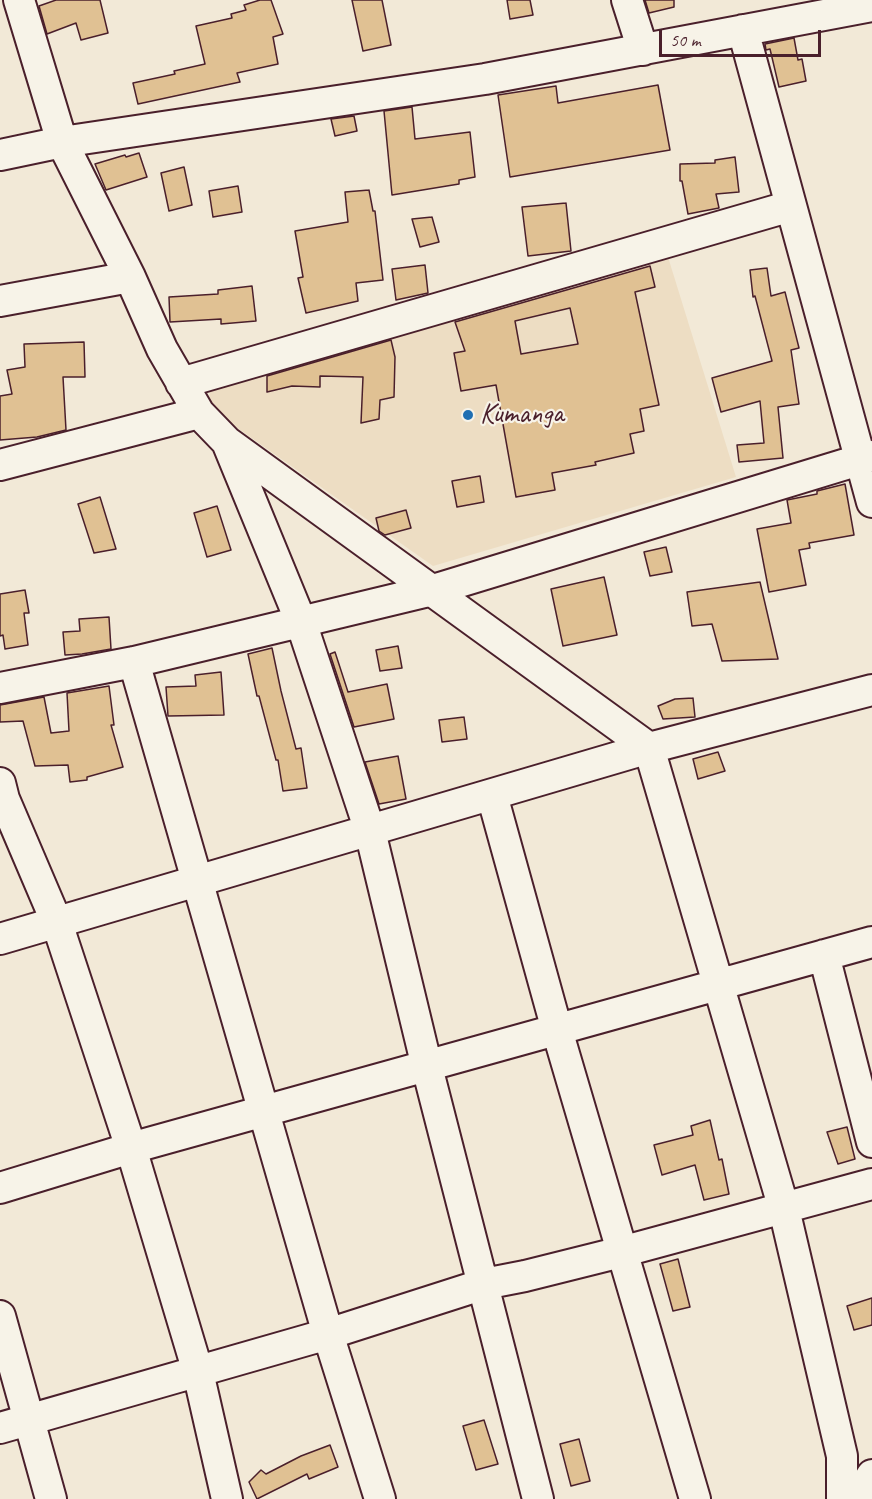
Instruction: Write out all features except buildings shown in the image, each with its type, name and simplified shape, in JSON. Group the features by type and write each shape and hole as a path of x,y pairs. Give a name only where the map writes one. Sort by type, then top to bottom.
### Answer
{"street":[{"path":"19,0 62,142 130,277 162,350 199,413 227,442 649,748 784,1209 842,1456 842,1499"},
{"path":"627,0 643,50"},
{"path":"0,155 62,142 485,79 872,6"},
{"path":"743,30 791,206 866,458 872,502"},
{"path":"181,383 791,206"},
{"path":"0,301 130,277"},
{"path":"0,465 199,413"},
{"path":"227,442 301,622 370,831 538,1499"},
{"path":"0,688 134,662 433,590 866,458"},
{"path":"134,662 328,1334 381,1499"},
{"path":"0,939 649,748 872,690"},
{"path":"0,783 4,798 57,923 131,1148 198,1372 227,1499"},
{"path":"492,795 621,1252 695,1499"},
{"path":"0,1188 131,1148 265,1113 872,942"},
{"path":"824,955 872,1142"},
{"path":"0,1428 328,1334 484,1284 621,1252 872,1184"},
{"path":"0,1316 51,1499"},
{"path":"857,1499 872,1475"}],"shaded area":[{"name":"Kumanga","path":"668,257 736,477 433,566 209,408 210,389"}],"place":[{"name":"Kumanga","path":"468,415"}]}
